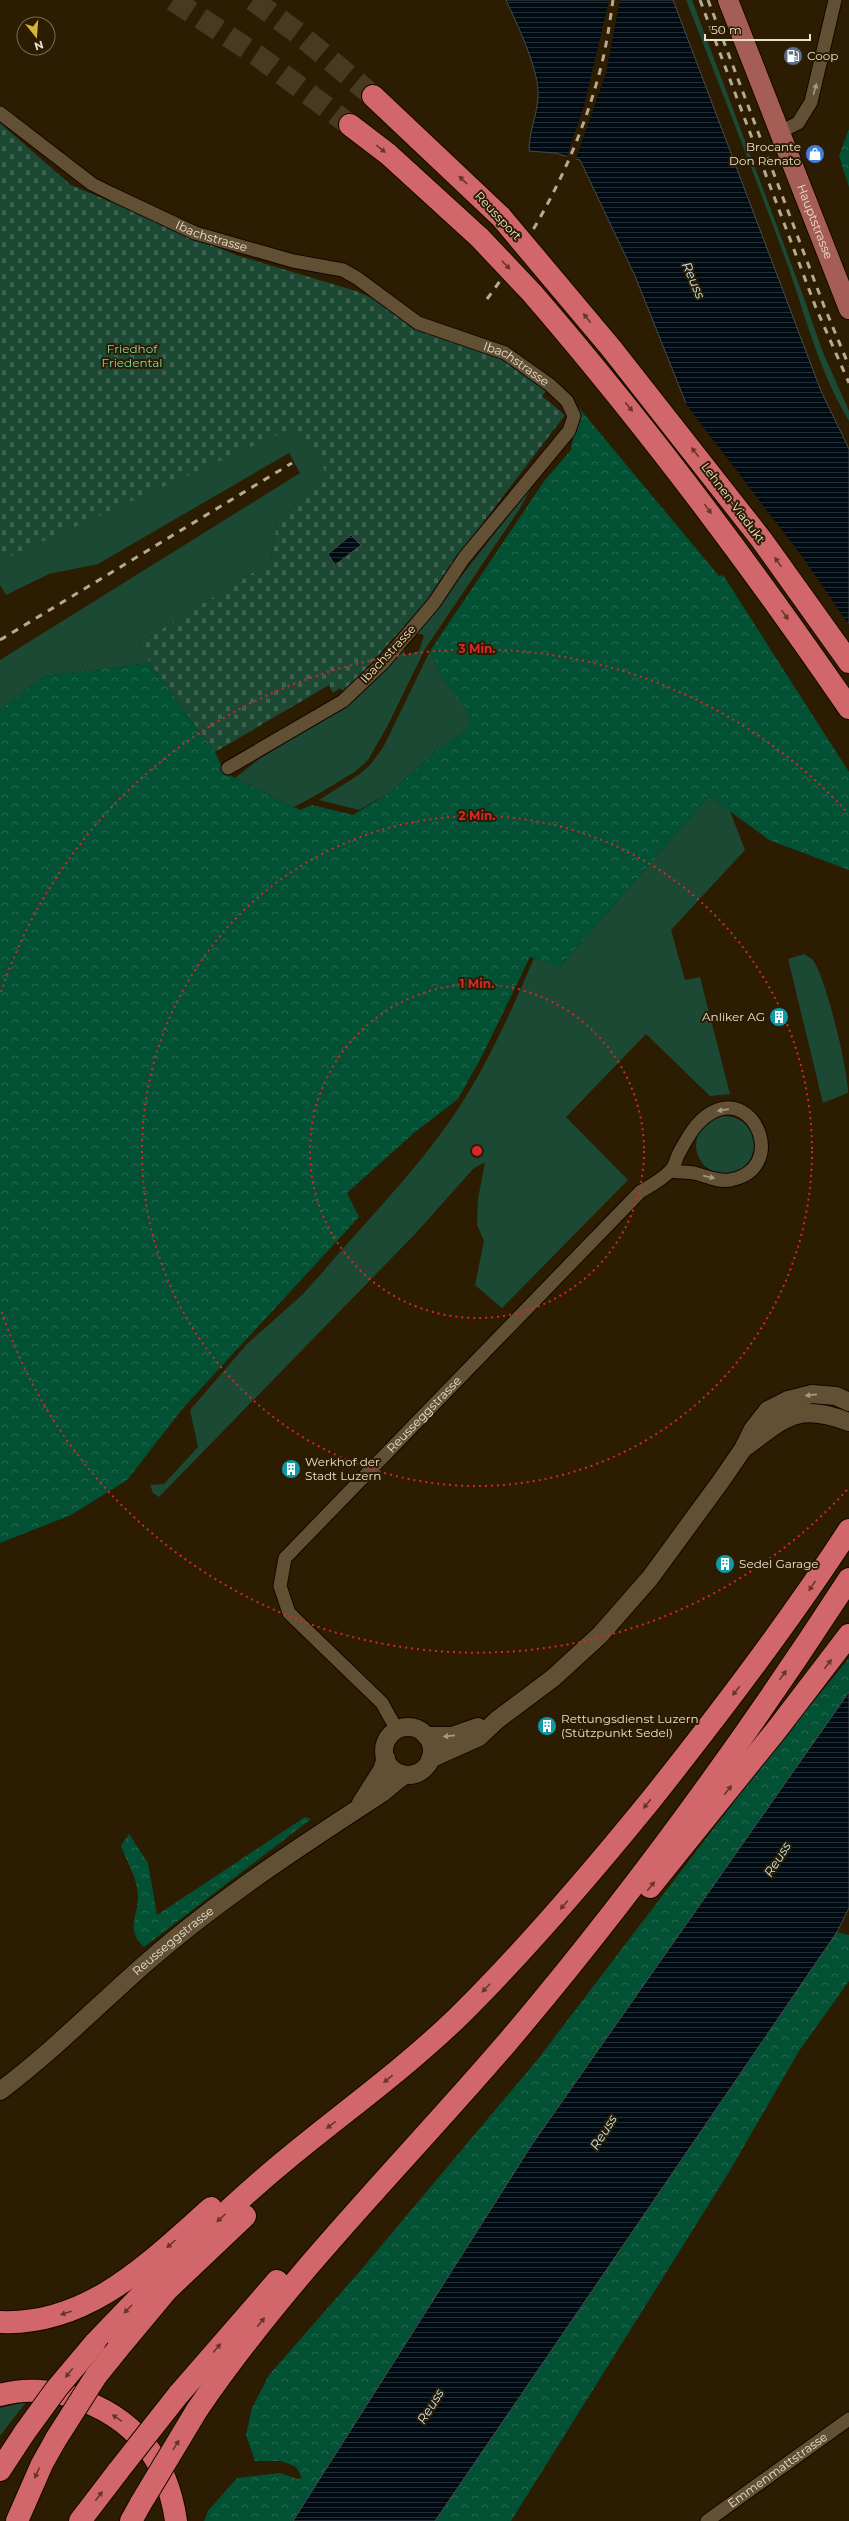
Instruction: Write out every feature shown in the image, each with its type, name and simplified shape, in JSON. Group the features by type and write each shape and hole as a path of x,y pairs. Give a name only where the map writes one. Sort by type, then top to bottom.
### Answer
{"highway":[{"name":"Reussport","path":"373,96 501,217 611,348"},
{"path":"350,124 388,154 480,238 532,292 646,429 765,586 849,708"},
{"name":"Lehnen-Viadukt","path":"611,348 761,539 849,662"},
{"path":"0,2470 57,2388 94,2344 168,2269 292,2155 415,2057 462,2013 549,1922 666,1780 757,1664 849,1530"},
{"path":"136,2512 197,2410 252,2333 296,2279 502,2048 658,1853 719,1772 737,1742 849,1579"},
{"path":"502,2048 562,1994 778,1728 849,1635"},
{"path":"80,2521 178,2395 251,2310 494,2038 579,1935 679,1807 737,1742"},
{"path":"0,2322 39,2321 76,2310 101,2297 147,2264 222,2197 292,2155"},
{"path":"16,2521 42,2464 96,2376 167,2290 243,2219 292,2155"},
{"path":"0,2395 24,2391 53,2392 92,2404 124,2423 147,2445 157,2461 171,2494 176,2521"}],"main road":[{"name":"Hauptstrasse","path":"728,0 849,309"},
{"path":"430,1759 473,1741 497,1720 568,1665 625,1608 650,1578 743,1449 760,1418 768,1410 798,1396 818,1394 836,1396 849,1402"},
{"path":"743,1449 775,1424 802,1413 824,1414 849,1422"},
{"path":"426,1736 431,1747 430,1759 423,1770 405,1775 392,1769 386,1758 386,1743 397,1730 410,1728 426,1736 452,1736 497,1720"},
{"name":"Reusseggstrasse","path":"358,1807 382,1770 386,1758"},
{"name":"Reusseggstrasse","path":"0,2091 41,2058 146,1963 200,1920 254,1879 358,1807 380,1795 405,1775"}],"street":[{"path":"780,132 798,123 811,102 835,0"},
{"name":"Ibachstrasse","path":"0,113 92,184 195,233 285,259 343,270 418,322 505,353 550,385 573,410 574,421 569,431 464,558 434,603 383,662 343,701 228,768"},
{"name":"Reusseggstrasse","path":"397,1730 382,1703 289,1613 280,1586 285,1558 640,1192 670,1171 696,1125 712,1112 727,1109 736,1110 751,1118 756,1124 762,1140 761,1154 752,1170 741,1177 728,1180 670,1171"},
{"name":"Emmenmattstrasse","path":"707,2521 849,2419"}],"green space":[{"path":"686,0 692,0 804,298 822,350 849,411 849,421 838,402 820,362 773,225"},
{"name":"Friedhof Friedental","path":"0,123 71,185 236,255 356,291 500,355 546,391 542,396 565,415 459,554 437,589 345,693 340,688 333,693 329,685 215,752 150,663 139,643 270,562 278,519 327,479 318,452 292,428 0,561"},
{"path":"849,129 849,187 839,156"},
{"path":"579,408 719,576 723,575 849,772 849,870 769,840 709,796 560,967 530,957 482,1056 458,1099 414,1133 347,1193 359,1217 184,1407 127,1480 71,1515 0,1543 0,709 44,676 150,663 215,752 225,773 300,810 312,805 353,815 389,793 435,752 468,728 468,716 460,701 440,675 430,651 545,480 571,450"},
{"path":"291,427 318,452 327,479 278,519 270,562 139,643 150,663 44,676 0,709 0,660 300,473 289,453 98,564 49,574 6,595 0,585 0,561"},
{"path":"534,483 519,510 425,649 388,725 368,760 356,771 294,807 235,778 259,759 353,701 404,648 404,653 407,655 419,651 424,636 422,634 416,634"},
{"path":"430,651 440,675 465,708 469,722 468,728 435,752 389,793 359,810 319,800 360,774 371,764 384,746"},
{"path":"709,796 730,811 745,850 671,930 685,980 700,977 730,1094 710,1096 646,1034 566,1117 628,1180 502,1308 475,1285 484,1241 477,1225 478,1199 485,1162 473,1169 416,1233 159,1497 153,1493 150,1485 164,1484 198,1447 190,1410 247,1344 302,1295 322,1273 424,1156 454,1115 488,1058 534,958 560,967"},
{"path":"804,954 812,959 824,984 836,1025 845,1067 848,1093 823,1103 788,959"},
{"path":"725,1116 736,1118 749,1129 752,1134 754,1145 752,1156 741,1169 736,1172 725,1174 714,1172 701,1161 698,1156 696,1145 698,1134 709,1121 714,1118"},
{"path":"849,1658 849,1692 533,2143 293,2521 204,2521 208,2511 237,2478 280,2473 297,2479 302,2478 296,2467 281,2461 255,2461 246,2435 252,2408 269,2375 360,2271 538,2059 764,1762"},
{"path":"305,1817 311,1819 144,1947 138,1941 135,1934 134,1923 138,1891 121,1846 129,1834 148,1863 157,1915"},
{"path":"837,1932 849,1935 849,1981 799,2051 729,2172 511,2521 435,2521"},
{"path":"26,2402 0,2436 0,2408"}],"water":[{"name":"Reuss","path":"506,0 673,0 821,391 849,449 849,717 685,458 685,401 635,276 580,160 555,153 529,151 530,137 538,97 538,86 532,61"},
{"path":"351,535 361,545 335,565 328,554"},
{"name":"Reuss","path":"849,1692 849,1908 837,1932 435,2521 293,2521 533,2143"}],"pier":[{"path":"609,0 620,0 606,73 575,161 566,158 584,106"},
{"path":"682,399 804,559 849,625 849,719 781,630 684,459"}],"tunnel":[{"path":"173,0 258,56 350,125"},
{"path":"253,0 299,34 373,96"}],"railway":[{"path":"487,299 506,272 541,216 570,157 593,95 602,63 613,0"},
{"path":"700,0 816,308 849,383"},
{"path":"708,0 824,306 849,366"},
{"path":"0,640 292,463"}],"place":[{"name":"Coop","path":"793,56"},
{"name":"Brocante Don Renato","path":"815,154"},
{"name":"Anliker AG","path":"779,1017"},
{"name":"Werkhof der Stadt Luzern","path":"291,1469"},
{"name":"Sedel Garage","path":"725,1564"},
{"name":"Rettungsdienst Luzern (Stützpunkt Sedel)","path":"547,1726"}]}
